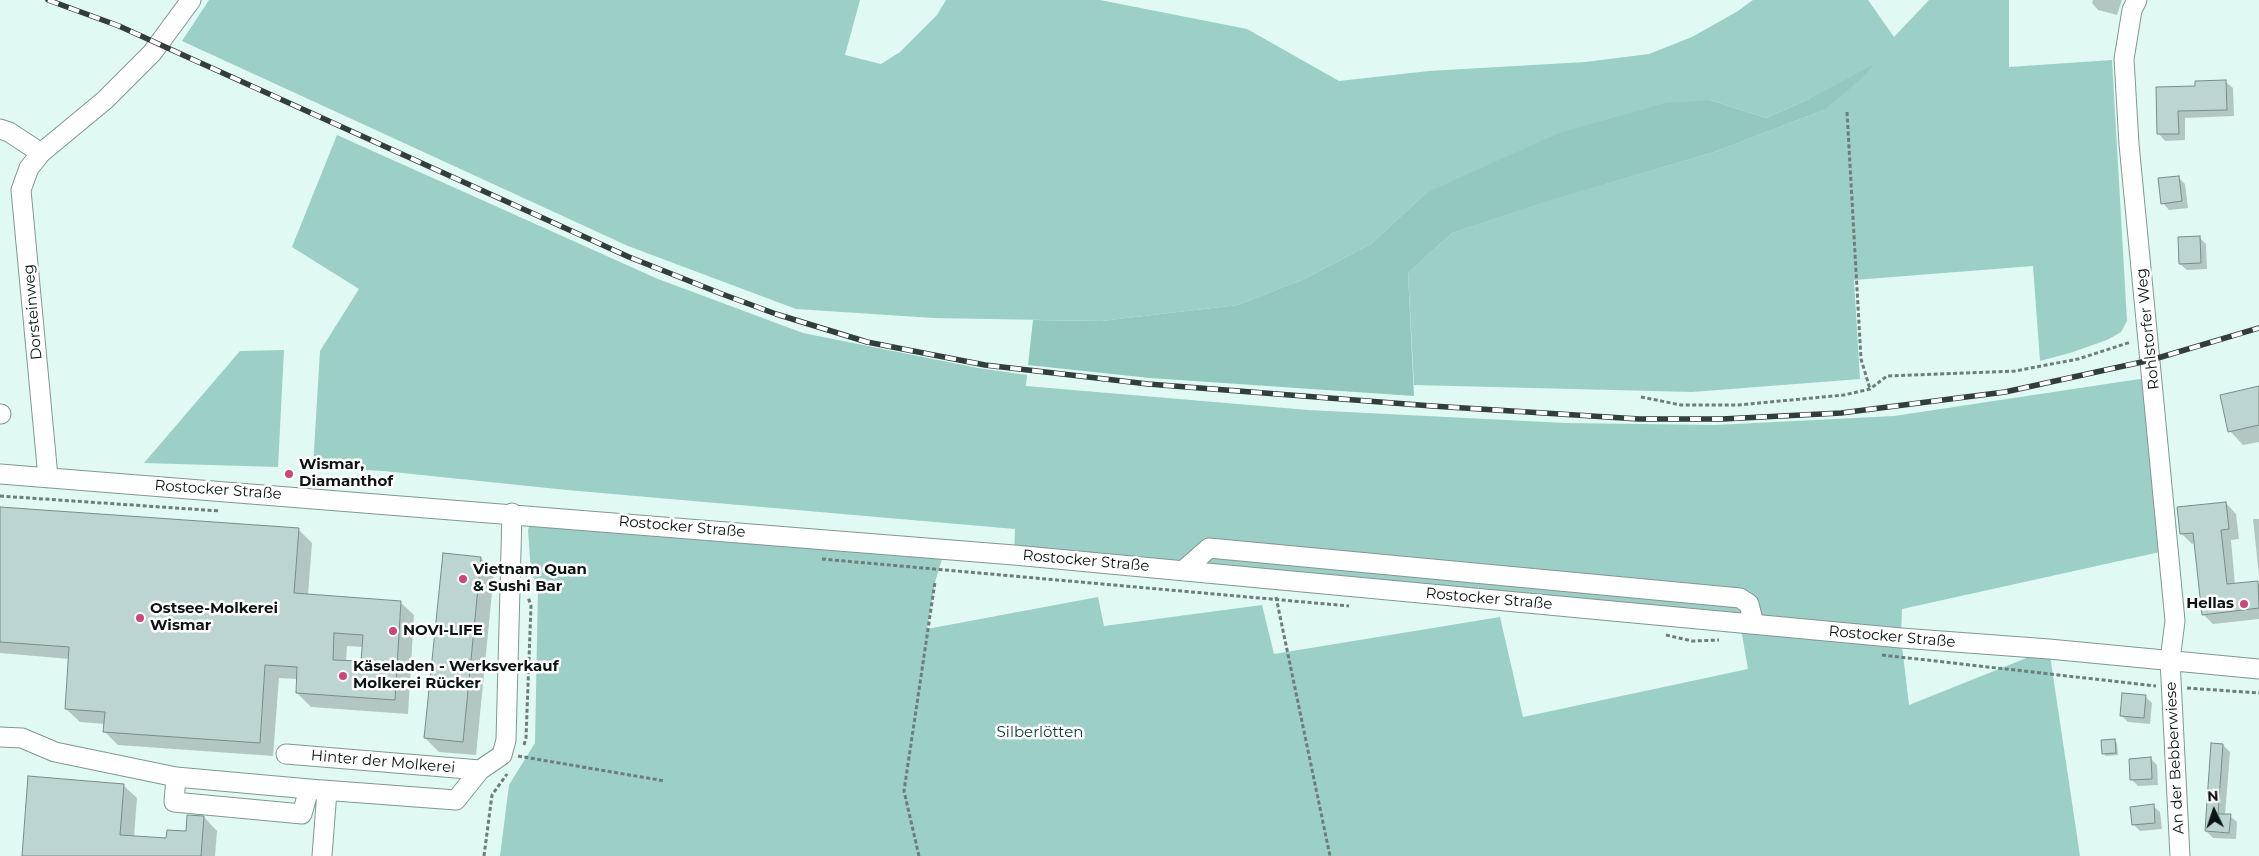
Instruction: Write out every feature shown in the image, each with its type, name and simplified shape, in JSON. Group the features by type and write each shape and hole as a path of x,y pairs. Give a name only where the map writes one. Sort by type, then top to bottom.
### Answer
{"street":[{"name":"Dorsteinweg","path":"48,477 21,190 29,168 41,153 105,100 152,53 191,0"},
{"name":"Rohlstorfer Weg","path":"2137,0 2132,10 2124,59 2129,144 2175,621 2170,660"},
{"path":"0,129 9,132 41,153"},
{"name":"Rostocker Straße","path":"0,474 512,513 1184,570 1276,580 2259,669"},
{"path":"0,737 22,738 55,752 176,777 456,800 480,770 502,755 506,740 512,513"},
{"path":"1184,570 1208,548 1740,598 1749,604 1754,624"},
{"name":"An der Bebberwiese","path":"2170,660 2180,856"},
{"name":"Hinter der Molkerei","path":"286,754 480,770"},
{"path":"176,777 174,802 302,814 318,790"},
{"path":"318,790 322,856"}],"path":[{"path":"1846,112 1861,359 1870,389"},
{"path":"1641,398 1682,405 1738,405 1844,395 1870,389 1887,376 2015,371 2078,359 2148,336"},
{"path":"0,496 225,511"},
{"path":"818,558 1355,606"},
{"path":"1276,580 1276,599 1330,856"},
{"path":"919,856 904,791 926,629 935,582"},
{"path":"1665,635 1692,641 1728,640"},
{"path":"1879,655 2171,687 2259,692"},
{"path":"519,756 665,781"}],"green space":[{"path":"209,0 860,0 845,55 881,64 900,52 937,15 946,0 1100,0 1247,29 1339,81 1429,71 1585,62 1649,54 1692,37 1738,11 1753,0 1868,0 1894,37 1929,0 2009,0 2009,67 2112,60 2127,321 2121,332 2107,340 2040,361 2033,266 1854,280 1860,379 1692,392 1414,385 1408,273 1452,233 1544,202 1714,152 1824,110 1809,99 1766,118 1710,100 1426,193 1371,244 1304,279 1238,305 1101,321 934,318 796,309 628,246 182,41"},
{"path":"1873,65 1863,77 1824,110 1714,152 1545,202 1452,233 1408,273 1414,396 1150,378 1028,365 1033,320 1101,321 1238,305 1304,279 1371,244 1426,193 1559,133 1666,103 1710,100 1766,118 1809,99"},
{"name":"Silberlötten","path":"337,135 658,279 803,333 978,368 1027,375 1026,386 1308,410 1565,423 1715,425 1894,416 2153,377 2169,550 1902,609 1901,638 1909,705 2049,649 2080,856 500,856 509,785 535,743 538,588 531,572 528,530 533,515 945,549 935,582 927,629 1098,597 1104,626 1262,605 1274,654 1500,617 1523,717 1748,669 1740,623 1014,555 1015,529 567,490 383,471 313,467 320,351 359,289 292,247"},
{"path":"284,350 278,467 144,463 240,351"}],"building":[{"path":"2226,80 2227,110 2178,111 2179,134 2157,134 2156,87 2195,86 2195,81"},
{"path":"2179,176 2182,201 2161,204 2158,178"},
{"path":"2200,236 2201,263 2179,264 2178,237"},
{"path":"2259,386 2259,425 2228,432 2220,395"},
{"path":"2226,502 2229,529 2221,530 2227,584 2258,581 2259,608 2202,615 2193,533 2180,534 2177,507"},
{"name":"Ostsee-Molkerei Wismar","path":"0,507 299,528 294,593 401,601 395,700 296,693 297,667 265,665 260,743 103,732 105,712 65,709 69,647 0,642","holes":["334,633 363,635 361,661 333,660"]},
{"path":"443,553 481,557 463,742 424,738"},
{"path":"2122,693 2146,695 2144,718 2120,716"},
{"path":"2115,739 2116,753 2102,754 2101,740"},
{"path":"2211,743 2223,744 2218,814 2231,814 2229,833 2205,831"},
{"path":"2151,757 2152,779 2130,780 2129,759"},
{"path":"28,776 124,784 120,835 166,838 167,830 186,831 187,815 204,816 201,856 22,856"},
{"path":"2154,804 2155,823 2132,825 2130,807"}],"railway":[{"path":"48,0 119,26 629,257 722,294 776,314 867,342 985,365 1148,384 1432,406 1639,419 1722,419 1841,413 2005,392 2151,360 2259,328"}],"place":[{"name":"Wismar, Diamanthof","path":"289,474"},
{"name":"Vietnam Quan & Sushi Bar","path":"463,579"},
{"name":"Hellas","path":"2244,604"},
{"name":"Ostsee-Molkerei Wismar","path":"140,618"},
{"name":"NOVI-LIFE","path":"393,631"},
{"name":"Käseladen - Werksverkauf Molkerei Rücker","path":"343,676"}]}
